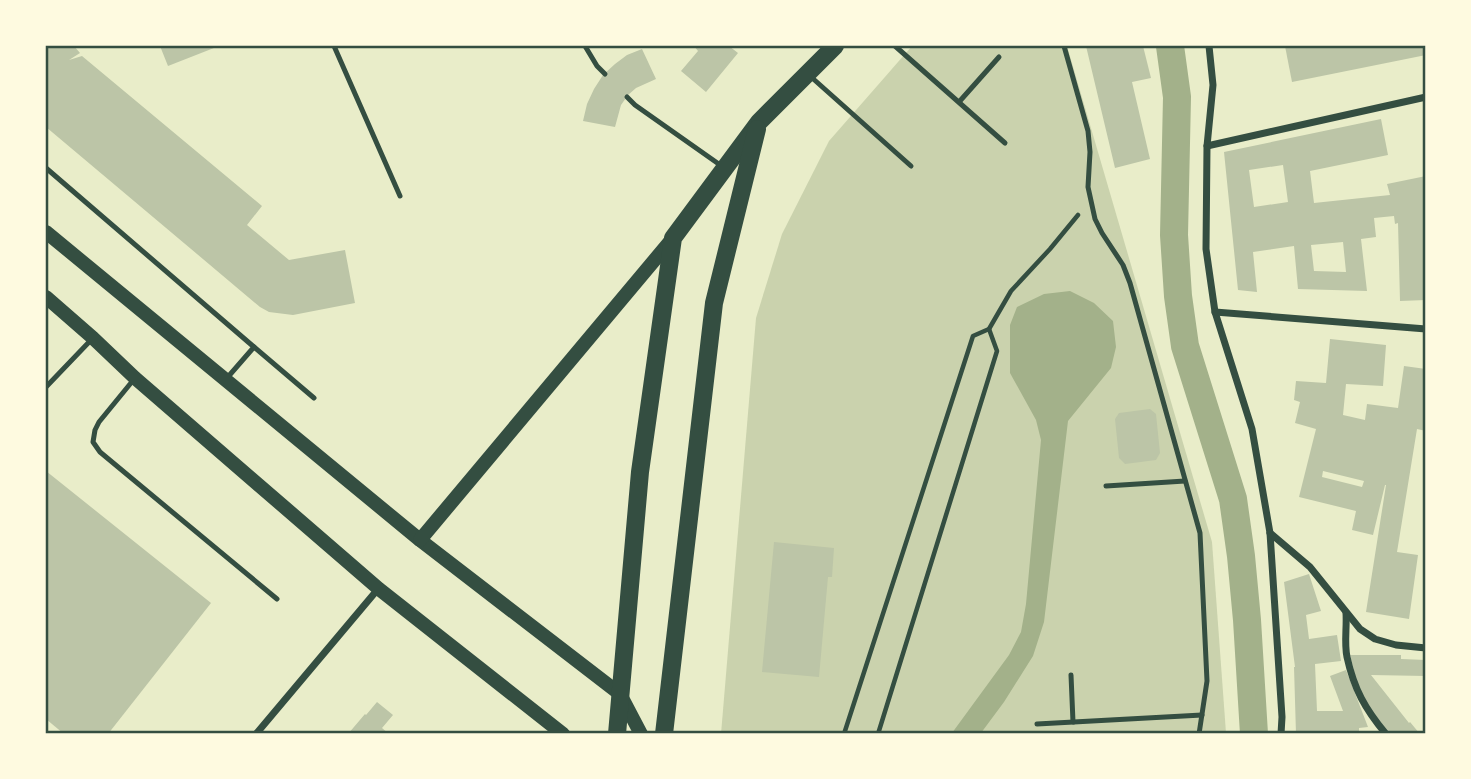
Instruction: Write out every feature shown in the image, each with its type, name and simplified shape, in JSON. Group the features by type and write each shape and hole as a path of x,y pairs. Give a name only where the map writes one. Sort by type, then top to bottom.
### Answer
{"main road":[{"path":"420,540 673,238 759,122 835,46"},
{"path":"664,733 714,303 759,122"},
{"path":"46,232 420,540 620,694 641,733"},
{"path":"617,733 640,472 673,238"},
{"path":"46,297 135,378 379,589 563,733"}],"street":[{"path":"1209,46 1213,85 1208,146 1206,249 1215,312 1252,429 1270,533 1281,733"},
{"path":"1208,146 1426,97"},
{"path":"1215,312 1426,329"},
{"path":"1270,533 1310,567 1360,629 1375,639 1396,645 1426,648"},
{"path":"256,733 379,589"},
{"path":"1346,612 1347,655 1362,701 1386,733"}],"lane":[{"path":"334,46 400,196"},
{"path":"585,46 605,74"},
{"path":"895,46 1005,143"},
{"path":"1064,46 1088,131 1088,187 1095,219 1123,265 1130,283 1200,533 1207,681 1199,733"},
{"path":"959,102 999,57"},
{"path":"807,74 911,166"},
{"path":"627,97 725,168"},
{"path":"46,169 314,398"},
{"path":"46,387 93,338"},
{"path":"225,380 254,347"},
{"path":"135,378 99,422 93,442 100,452 277,599"},
{"path":"1106,486 1185,481"},
{"path":"1071,675 1073,722"},
{"path":"1037,724 1202,715"}],"path":[{"path":"844,733 973,336 989,329 1011,291 1090,200"},
{"path":"878,733 998,351 989,329"}],"shaded area":[{"path":"912,46 1067,46 1212,542 1226,733 721,734 756,318 782,234 829,141"},
{"path":"1070,291 1094,303 1113,321 1116,347 1111,368 1068,421 1044,622 1033,656 981,733 952,733 1009,655 1021,632 1026,604 1041,440 1036,420 1010,373 1010,325 1017,307 1044,294"}],"building":[{"path":"46,46 74,46 80,53 69,60 82,56 262,206 247,225 289,260 345,250 355,303 293,315 269,312 260,307 46,127"},
{"path":"160,46 219,46 168,66"},
{"path":"694,46 729,46 738,53 706,92 681,71 698,51"},
{"path":"1086,46 1143,46 1151,78 1132,82 1150,159 1115,168"},
{"path":"1285,46 1426,46 1426,55 1292,82"},
{"path":"642,49 656,79 636,88 628,95 621,105 615,127 583,121 587,104 603,75 627,55"},
{"path":"1381,119 1388,155 1310,171 1314,203 1390,195 1387,184 1426,176 1426,300 1400,301 1398,223 1395,224 1394,216 1374,218 1376,237 1361,239 1367,291 1298,289 1294,246 1253,252 1257,292 1238,290 1224,152","holes":["1283,165 1288,202 1254,207 1249,170","1343,242 1346,272 1314,271 1311,245"]},
{"path":"1330,339 1386,345 1383,386 1346,384 1343,415 1365,420 1367,404 1398,408 1404,366 1426,369 1426,431 1417,429 1397,552 1418,555 1409,619 1366,612 1386,485 1373,535 1352,530 1356,511 1299,497 1316,429 1295,423 1300,402 1294,400 1296,381 1326,383","holes":["1323,471 1364,481 1362,487 1322,477"]},
{"path":"1150,409 1156,414 1160,453 1156,460 1125,464 1119,458 1115,419 1119,413"},
{"path":"46,471 211,603 108,734 64,734 46,719"},
{"path":"774,542 834,548 832,577 828,577 819,677 762,672"},
{"path":"1309,574 1321,611 1306,615 1309,639 1337,635 1341,661 1315,664 1317,711 1343,711 1330,676 1346,670 1368,727 1359,728 1359,734 1296,734 1295,667 1284,582"},
{"path":"1350,655 1401,655 1401,659 1426,660 1426,676 1371,675 1420,734 1388,734 1361,699"},
{"path":"377,702 393,715 382,728 389,734 348,734 365,714"}],"waterway":[{"path":"1170,46 1177,97 1174,235 1178,296 1185,346 1233,499 1247,620 1254,734"}]}
